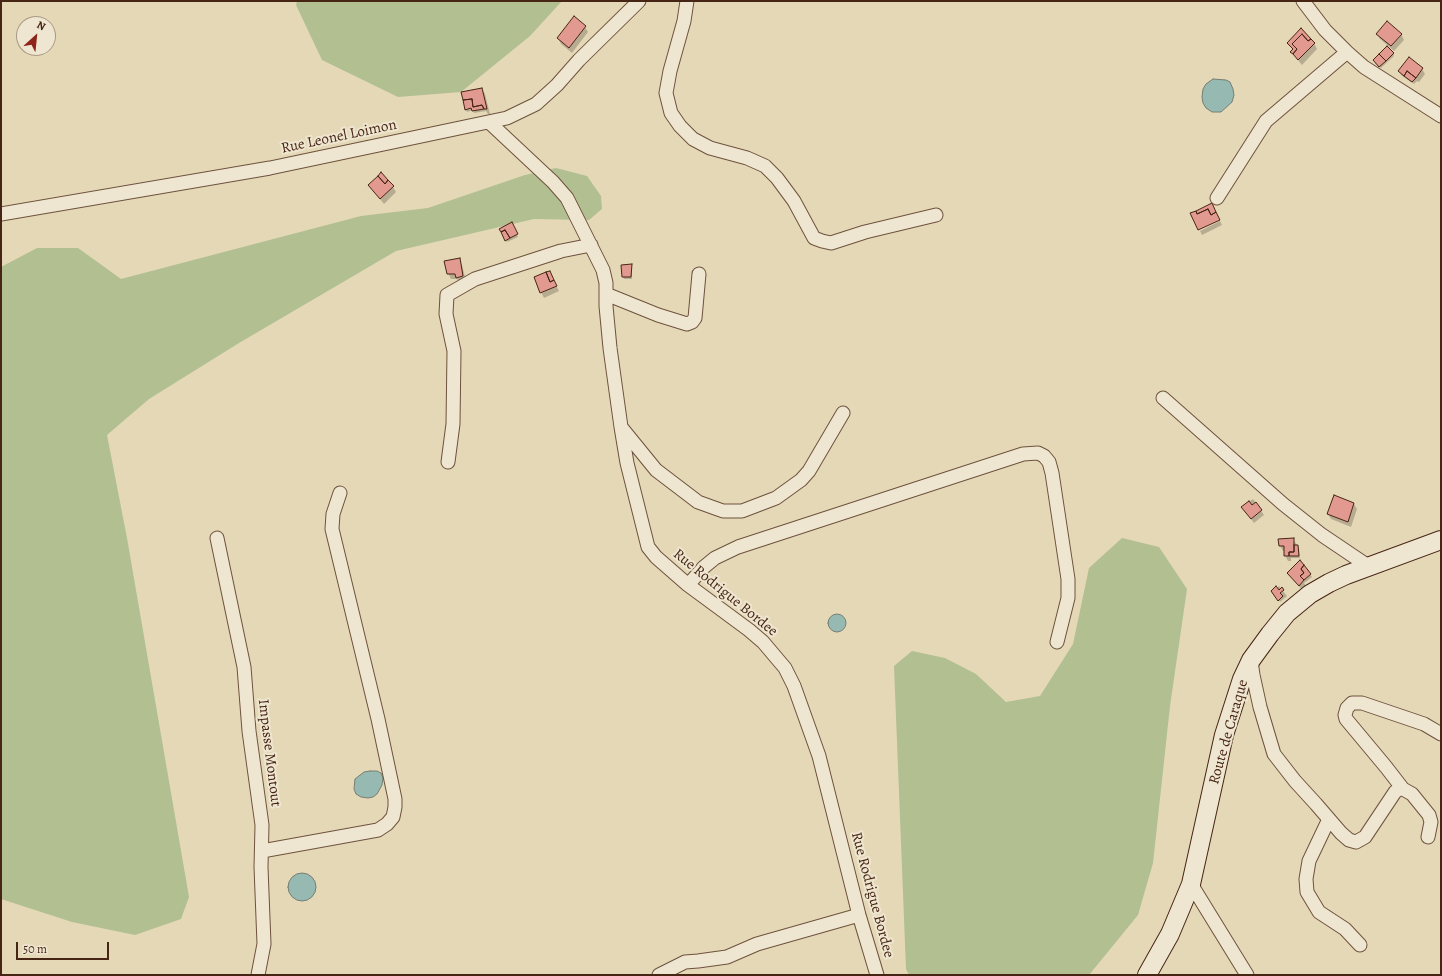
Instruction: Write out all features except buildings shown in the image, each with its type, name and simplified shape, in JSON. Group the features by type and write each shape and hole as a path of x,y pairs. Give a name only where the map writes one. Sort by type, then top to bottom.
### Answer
{"street":[{"name":"Rue Leonel Loimon","path":"1,214 270,168 490,123 507,118 536,104 557,85 579,60 639,1"},
{"path":"687,1 684,21 670,71 666,92 671,113 680,126 694,139 710,148 747,158 764,166 777,178 794,202 814,238 822,241 831,243 865,232 936,215"},
{"path":"1303,1 1321,26 1364,67 1441,116"},
{"path":"1216,198 1266,121 1347,52"},
{"name":"Rue Rodrigue Bordee","path":"490,123 560,189 567,198 602,270 606,283 610,348 621,427 627,463 648,546 656,557 688,585 763,642 785,668 794,686 819,756 859,915 877,975"},
{"path":"448,462 453,424 454,351 446,314 447,295 482,276 561,251 591,245"},
{"path":"606,294 658,315 687,324 692,322 695,318 699,274"},
{"path":"1163,398 1283,504 1322,535 1368,566"},
{"path":"621,427 656,470 698,502 710,508 723,511 742,510 776,498 801,480 809,471 843,413"},
{"path":"688,585 704,567 715,558 738,547 1023,454 1038,453 1044,456 1049,462 1052,473 1068,579 1068,598 1057,642"},
{"path":"262,851 378,830 387,824 393,817 395,808 395,799 378,719 332,529 333,514 340,493"},
{"name":"Impasse Montout","path":"217,538 244,667 249,731 262,825 261,867 264,944 258,975"},
{"name":"Route de Caraque","path":"1147,975 1170,934 1191,884 1224,735 1242,679 1252,660 1287,613 1310,594 1329,583 1368,566 1441,540"},
{"path":"1252,660 1253,675 1260,707 1274,754 1340,833 1349,840 1356,842 1365,837 1395,792 1402,789"},
{"path":"1428,837 1431,822 1429,815 1412,794 1402,789 1345,715 1347,708 1352,703 1362,703 1424,724 1441,734"},
{"path":"1329,819 1309,861 1306,880 1307,892 1319,912 1345,929 1360,945"},
{"path":"1191,884 1247,975"},
{"path":"659,975 685,962 727,957 757,944 859,915"}],"green space":[{"path":"297,1 562,1 530,36 461,92 398,97 322,60 296,5"},
{"path":"556,168 587,176 601,196 602,209 589,220 534,219 396,251 239,343 149,399 107,435 127,538 189,897 181,919 135,935 72,922 1,899 1,267 37,248 78,248 121,279 361,216 428,208 525,175"},
{"path":"1122,538 1159,547 1187,589 1170,706 1153,863 1138,915 1089,975 909,975 906,969 894,666 912,651 945,658 976,674 1006,702 1040,696 1073,644 1089,568"}],"water":[{"path":"1213,79 1226,80 1230,82 1233,89 1234,95 1232,102 1221,112 1212,112 1206,108 1203,103 1203,89 1206,84"},
{"path":"837,614 843,617 846,623 843,629 837,632 831,629 828,623 831,617"},
{"path":"377,771 381,773 383,778 382,785 377,794 373,797 361,797 356,794 354,789 355,779 364,772"},
{"path":"302,873 308,874 312,877 315,881 315,893 312,897 308,900 302,901 296,900 292,897 289,893 288,887 289,881 292,877 296,874"}]}
